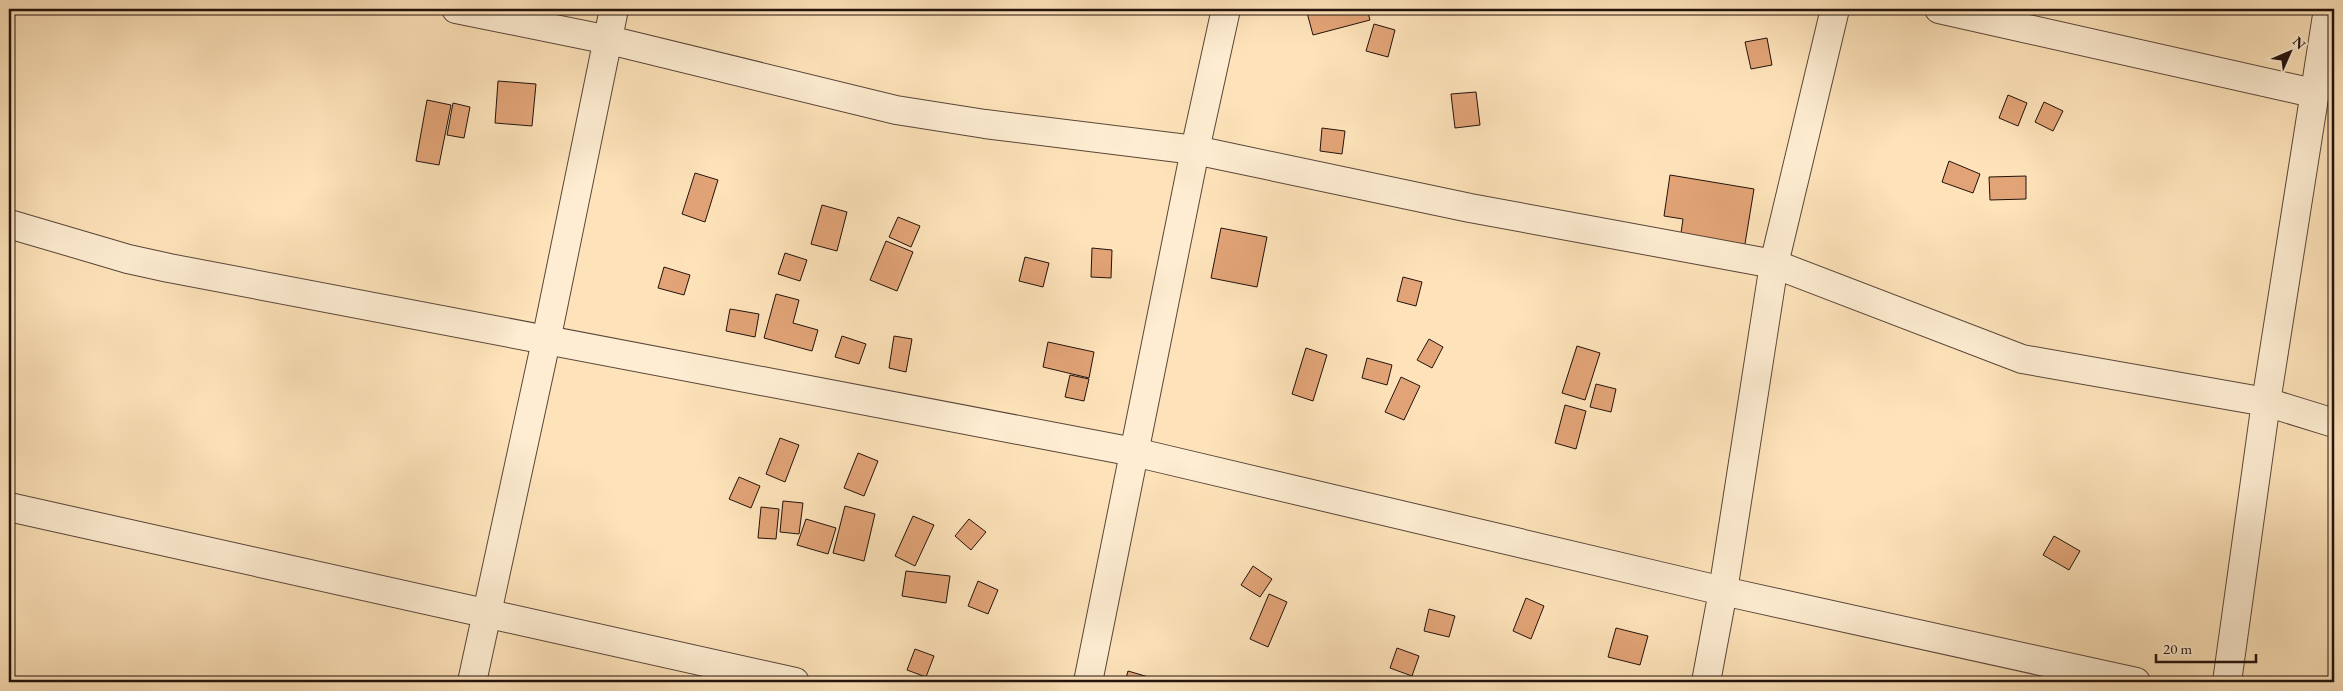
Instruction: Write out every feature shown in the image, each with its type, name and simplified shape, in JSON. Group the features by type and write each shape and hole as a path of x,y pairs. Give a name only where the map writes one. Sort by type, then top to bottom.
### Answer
{"street":[{"path":"456,9 609,40 896,110 985,124 1194,150 1470,208 1774,264 2022,359 2266,402 2334,423"},
{"path":"472,682 546,341 614,9"},
{"path":"1088,682 1194,150 1226,9"},
{"path":"1706,682 1723,591 1774,264 1835,9"},
{"path":"1939,9 2313,93"},
{"path":"2226,682 2266,402 2313,93 2328,9"},
{"path":"9,224 128,259 169,268 1134,452 1723,591 2136,682"},
{"path":"9,507 795,682"}],"building":[{"path":"1306,9 1367,9 1370,20 1313,35"},
{"path":"1374,24 1395,30 1388,57 1366,51"},
{"path":"1767,38 1772,65 1751,69 1745,42"},
{"path":"498,81 536,84 532,126 495,123"},
{"path":"1476,92 1480,125 1455,128 1451,94"},
{"path":"2008,95 2027,103 2018,126 1999,118"},
{"path":"427,100 451,105 439,165 416,161"},
{"path":"2044,102 2063,111 2053,131 2035,122"},
{"path":"453,103 470,107 464,138 447,135"},
{"path":"1322,128 1345,131 1342,154 1320,151"},
{"path":"1949,161 1980,174 1973,193 1942,182"},
{"path":"695,173 718,180 705,222 682,214"},
{"path":"1670,175 1754,189 1744,250 1680,240 1683,219 1664,216"},
{"path":"2026,176 2026,199 1990,200 1989,177"},
{"path":"822,205 847,212 837,251 811,244"},
{"path":"898,217 920,226 911,247 889,237"},
{"path":"1221,228 1267,237 1257,287 1211,278"},
{"path":"886,241 913,252 897,291 870,280"},
{"path":"1092,248 1112,250 1111,278 1091,277"},
{"path":"785,253 807,260 800,281 778,274"},
{"path":"1025,257 1049,263 1043,287 1019,281"},
{"path":"664,267 690,275 684,295 658,288"},
{"path":"1403,277 1422,282 1416,306 1397,301"},
{"path":"776,294 799,300 793,323 818,330 812,351 764,338"},
{"path":"730,309 759,314 755,337 726,331"},
{"path":"842,336 866,344 859,364 835,357"},
{"path":"894,336 912,339 906,372 889,368"},
{"path":"1429,339 1443,347 1432,368 1417,360"},
{"path":"1048,342 1094,352 1089,378 1043,367"},
{"path":"1577,346 1600,353 1585,400 1562,393"},
{"path":"1306,348 1327,355 1313,401 1292,394"},
{"path":"1367,358 1392,365 1387,385 1362,378"},
{"path":"1070,375 1089,379 1084,401 1065,397"},
{"path":"1401,377 1420,386 1404,420 1385,412"},
{"path":"1596,384 1616,389 1611,412 1590,407"},
{"path":"1565,405 1586,411 1576,449 1555,443"},
{"path":"780,438 799,445 785,482 766,474"},
{"path":"858,453 878,461 864,496 844,488"},
{"path":"739,477 760,486 751,508 729,499"},
{"path":"783,501 803,503 799,534 780,532"},
{"path":"845,506 875,514 864,561 833,553"},
{"path":"761,507 779,509 776,539 758,538"},
{"path":"913,516 934,525 915,566 895,556"},
{"path":"806,519 836,528 828,554 797,545"},
{"path":"969,519 986,532 971,550 955,536"},
{"path":"2054,536 2080,551 2069,570 2043,555"},
{"path":"1253,566 1272,579 1260,597 1241,585"},
{"path":"906,571 950,576 946,603 902,596"},
{"path":"978,581 998,590 988,614 968,606"},
{"path":"1269,594 1287,602 1268,647 1250,639"},
{"path":"1526,598 1544,606 1531,639 1513,631"},
{"path":"1429,609 1455,616 1449,637 1424,631"},
{"path":"1616,628 1648,636 1640,665 1608,657"},
{"path":"1397,648 1419,656 1412,676 1390,668"},
{"path":"915,649 934,656 926,677 907,670"},
{"path":"1128,671 1152,678 1151,682 1125,682"}]}
